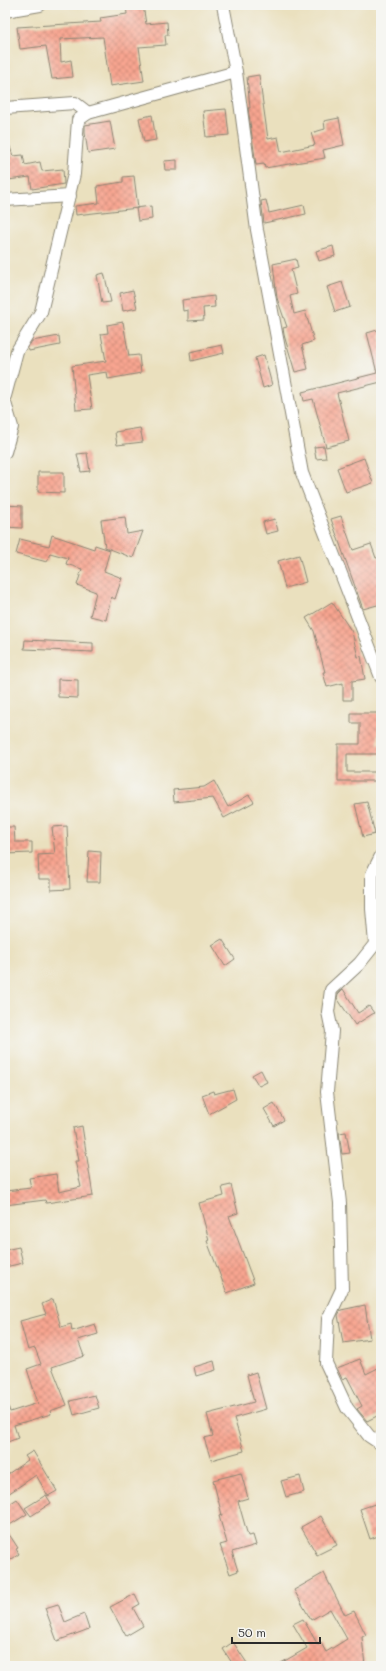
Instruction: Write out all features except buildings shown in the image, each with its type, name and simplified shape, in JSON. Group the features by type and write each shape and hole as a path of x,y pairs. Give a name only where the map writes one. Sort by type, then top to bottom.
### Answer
{"street":[{"path":"5,11 40,5"},
{"path":"223,5 236,72 257,230 302,473 381,677"},
{"path":"5,396 18,351 41,312 70,196 74,174 78,120 88,112 236,72"},
{"path":"5,108 75,103 88,112"},
{"path":"5,200 70,196"},
{"path":"5,403 12,427 5,452"},
{"path":"381,856 372,874 372,909 375,944 359,964 331,990 328,1012 332,1031 327,1092 340,1204 342,1289 328,1319 326,1363 347,1408 369,1436 381,1444"}]}
